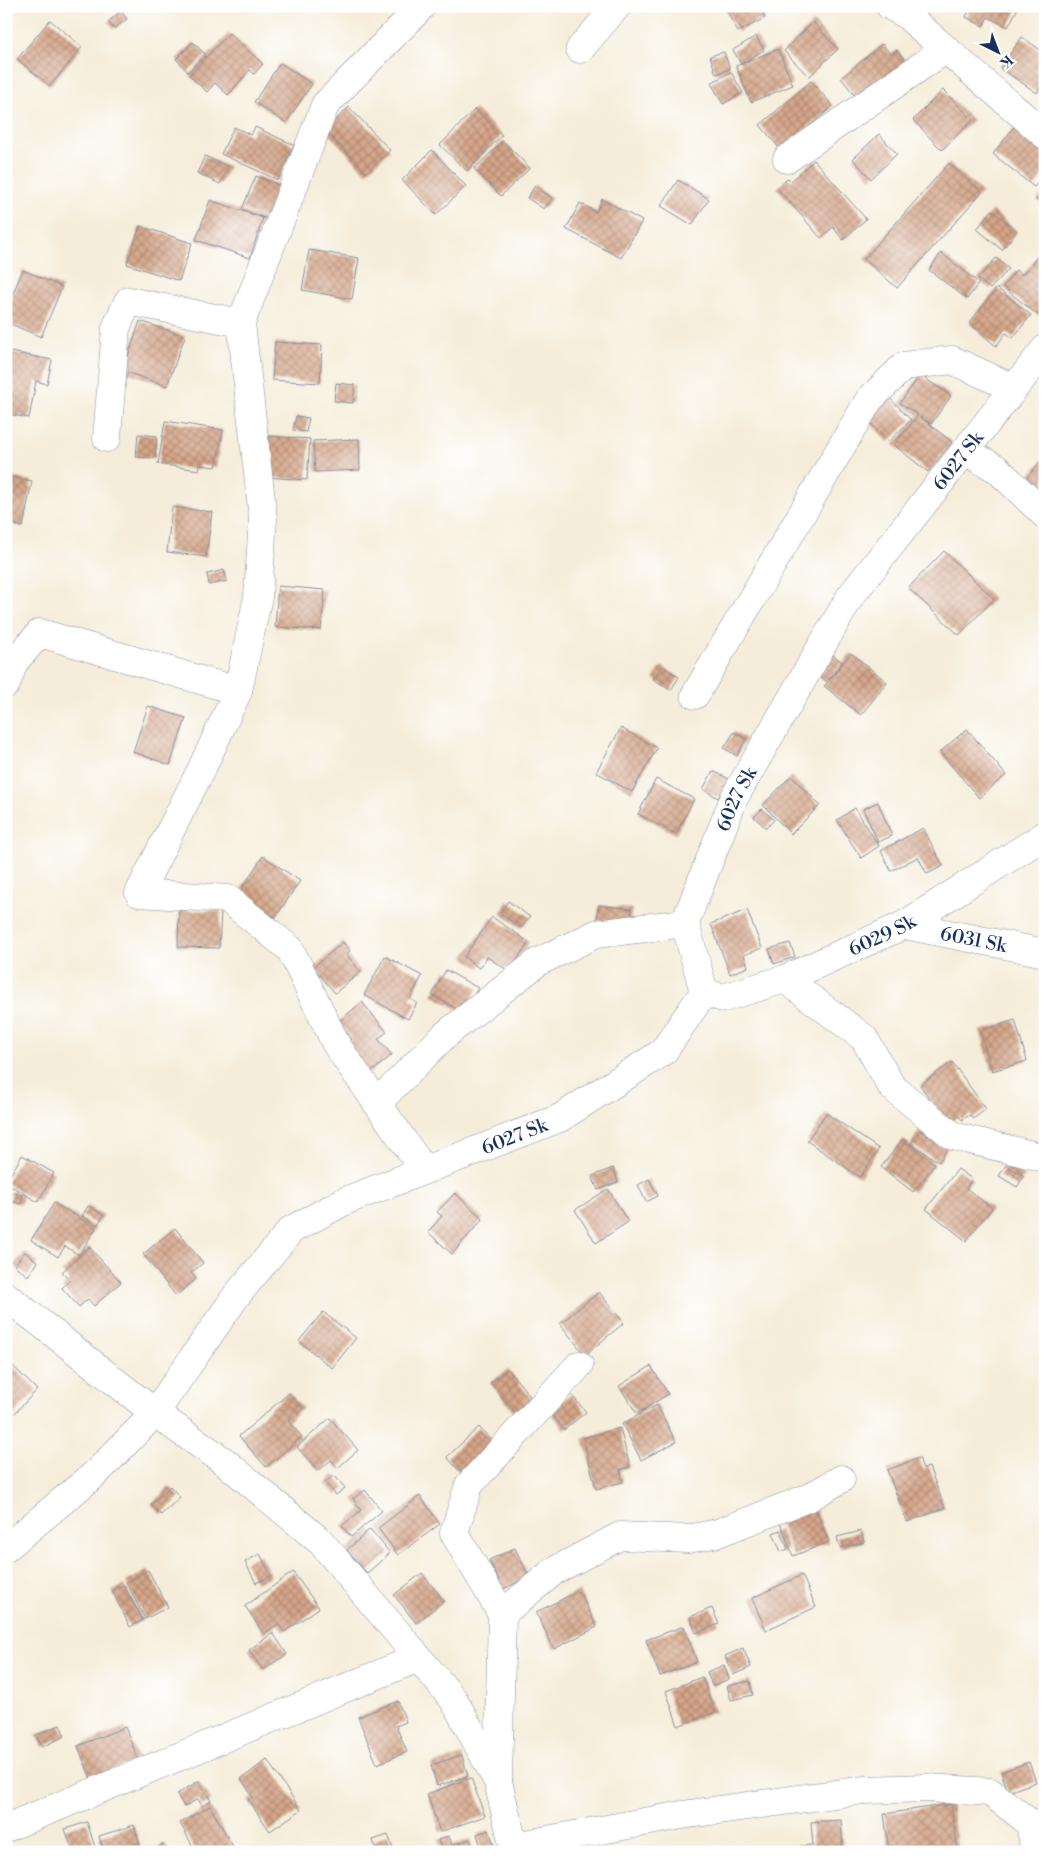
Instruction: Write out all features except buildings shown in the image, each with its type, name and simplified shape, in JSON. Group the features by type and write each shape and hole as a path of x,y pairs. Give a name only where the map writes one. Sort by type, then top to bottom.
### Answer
{"street":[{"path":"422,6 325,105 241,324 263,518 258,597 238,691 201,770 139,893 228,899 290,949 337,1046 424,1170"},
{"path":"580,49 617,6"},
{"path":"902,9 946,50 1045,135"},
{"path":"787,158 946,50"},
{"path":"108,438 116,328 128,301 241,324"},
{"name":"6027 Sk","path":"685,923 734,798 850,598 1013,388 1045,350"},
{"path":"695,695 869,400 904,366 952,360 1013,388"},
{"path":"965,450 997,469 1045,515"},
{"path":"6,684 14,662 40,633 238,691"},
{"name":"6029 Sk","path":"704,992 723,998 785,979 904,924 1045,835"},
{"path":"378,1103 445,1035 538,962 596,934 685,923 704,992"},
{"name":"6031 Sk","path":"904,924 1045,953"},
{"path":"785,979 864,1038 892,1087 953,1136 1045,1158"},
{"name":"6027 Sk","path":"6,1548 96,1473 156,1414 236,1296 291,1230 345,1201 560,1118 663,1052 704,992"},
{"path":"6,1296 156,1414 225,1462 320,1542 454,1700 498,1782 515,1849 682,1815 864,1790 928,1788 990,1792 1030,1823 1035,1852"},
{"path":"498,1782 502,1614 454,1533 469,1485 579,1365"},
{"path":"502,1614 554,1571 620,1536 688,1539 718,1533 810,1497 841,1479"},
{"path":"6,1828 418,1658"}]}
